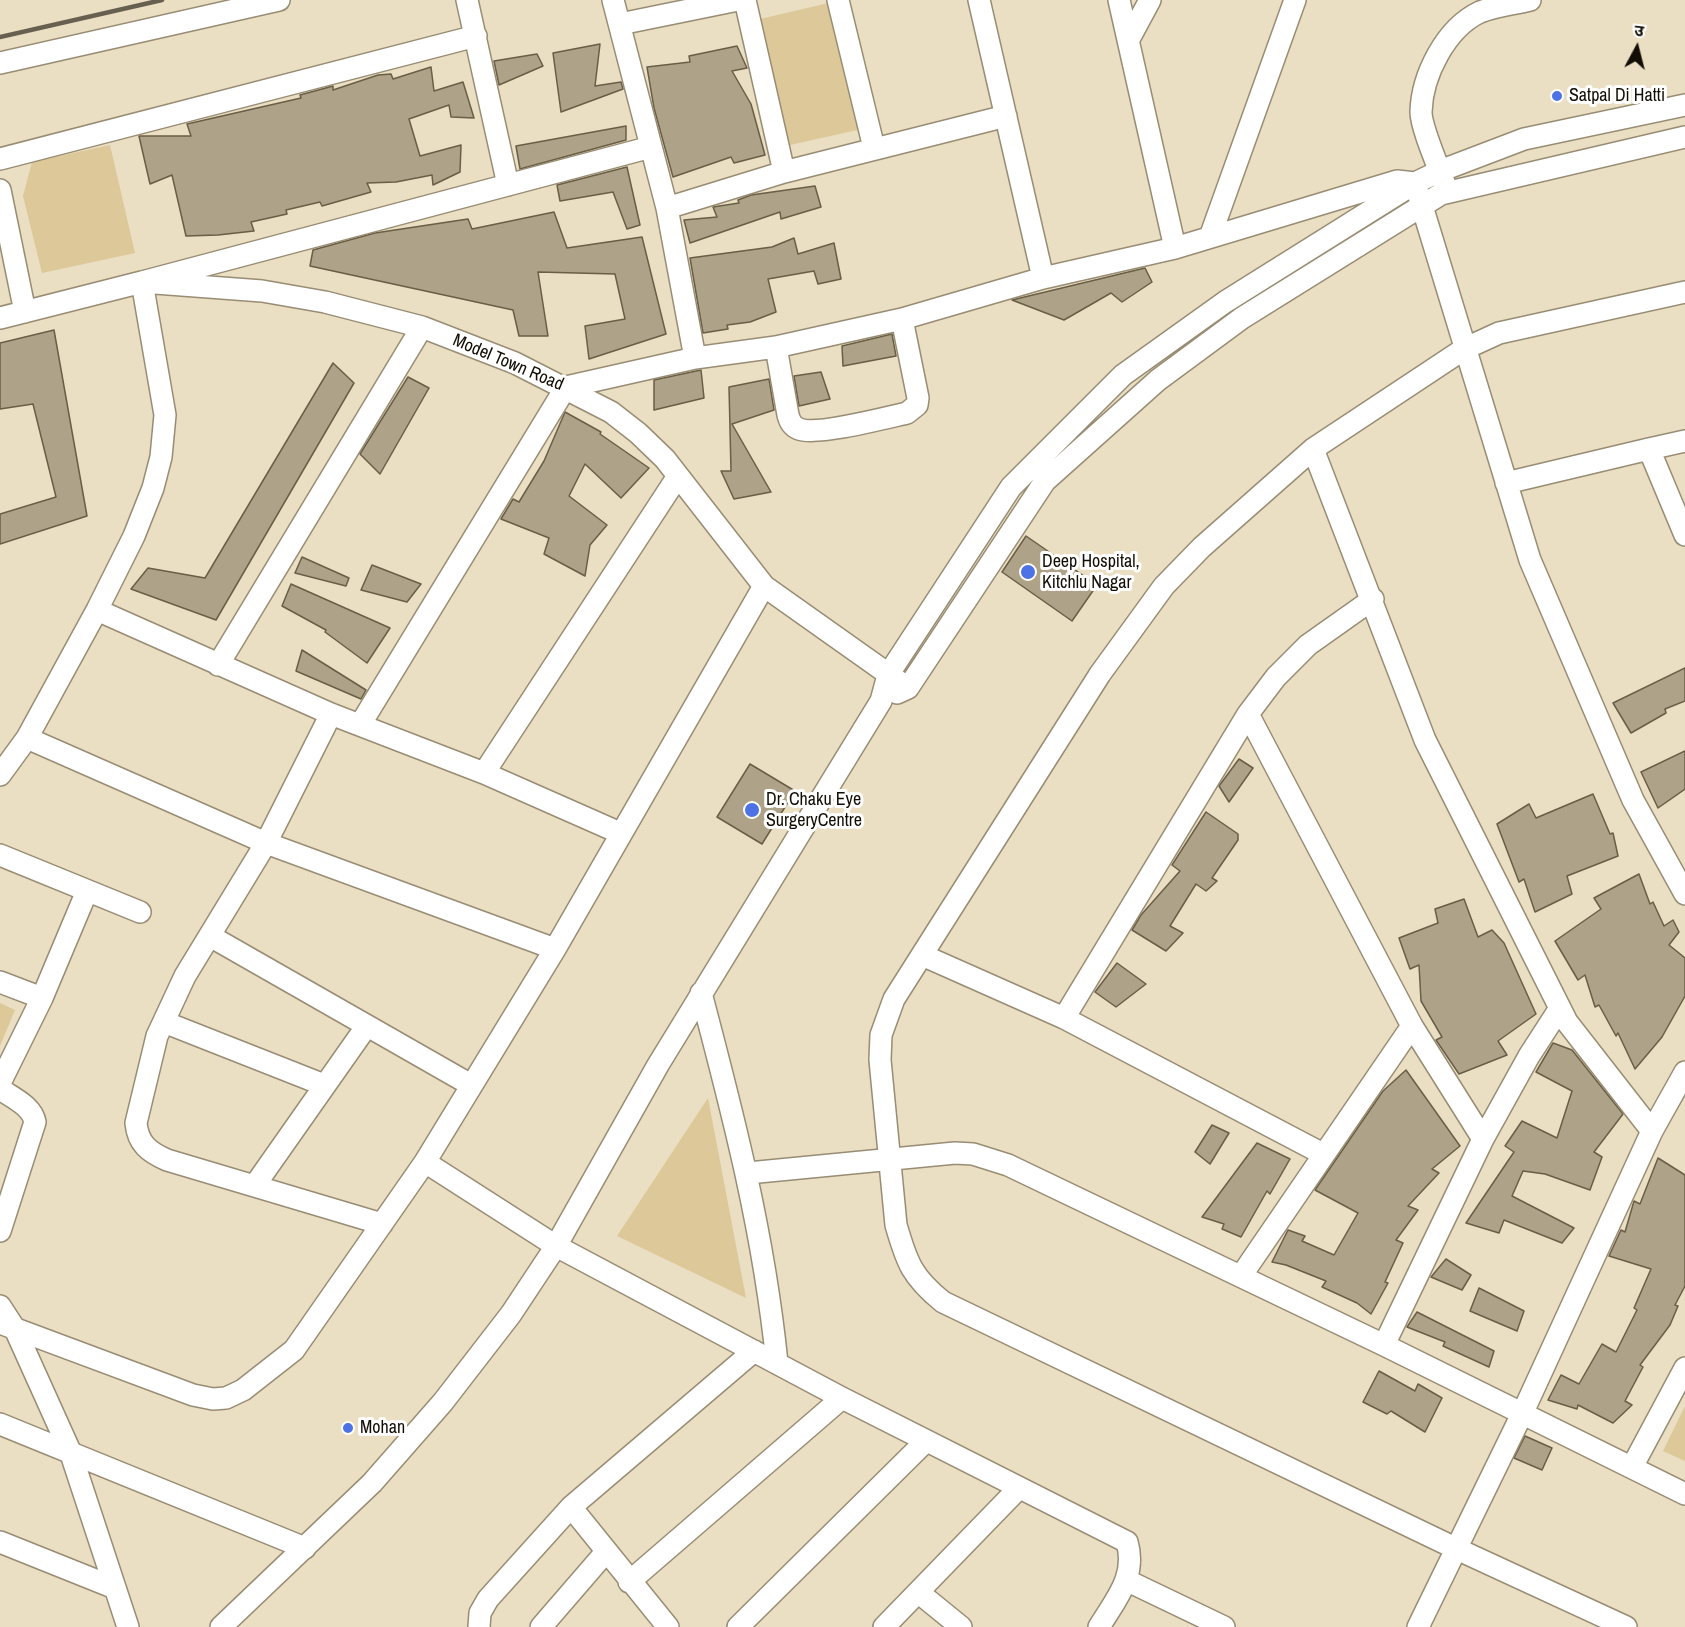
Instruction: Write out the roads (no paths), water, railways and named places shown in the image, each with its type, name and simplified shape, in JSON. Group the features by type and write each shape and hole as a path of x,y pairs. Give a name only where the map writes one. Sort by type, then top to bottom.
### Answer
{"street":[{"path":"0,63 279,0"},
{"path":"467,0 507,185"},
{"path":"613,0 667,208 695,358"},
{"path":"620,24 738,0"},
{"path":"745,0 784,172"},
{"path":"838,0 874,148"},
{"path":"979,0 1043,278"},
{"path":"1119,0 1175,248"},
{"path":"1129,39 1150,0"},
{"path":"1210,237 1295,0"},
{"path":"1447,191 1421,113 1426,85 1439,53 1458,28 1481,12 1530,0"},
{"path":"0,159 476,36"},
{"path":"221,1627 372,1482 443,1402 511,1314 556,1246 701,993 882,701 888,675 1011,487 1123,375 1225,302 1415,183 1524,139 1685,105"},
{"path":"667,208 784,172 1006,116"},
{"path":"882,701 908,688 1045,481 1158,380 1242,318 1423,203 1447,191 1685,137"},
{"path":"0,775 27,738 134,536 161,457 165,415 142,282 651,147"},
{"path":"360,725 566,387 695,358 776,347 902,319 1043,278 1175,248 1397,181 1415,183"},
{"path":"1415,183 1423,203 1464,348 1530,560 1633,800 1685,894"},
{"path":"0,190 25,312"},
{"name":"Model Town Road","path":"0,318 142,282 262,291 325,302 422,327 515,363 611,411 665,459 764,586 908,688"},
{"path":"1626,1627 1457,1549 943,1302 915,1277 903,1251 896,1225 880,1060 881,1035 894,999 1134,624 1164,586 1202,547 1313,449 1464,348 1499,333 1685,292"},
{"path":"776,347 788,415 791,424 798,428 815,431 907,413 917,405 918,398 902,319"},
{"path":"218,665 422,327"},
{"path":"1506,483 1685,441"},
{"path":"1313,449 1373,599 1425,740 1567,1022 1652,1131"},
{"path":"1649,449 1685,535"},
{"path":"484,773 678,476"},
{"path":"8,1326 193,1395 213,1399 226,1398 243,1390 294,1350 425,1162 555,949 764,586"},
{"path":"1064,1018 1248,714 1276,677 1308,645 1373,599"},
{"path":"96,610 331,714 484,773 620,833"},
{"path":"331,714 266,843 186,976 157,1036 136,1123 142,1145 167,1160 382,1224"},
{"path":"1248,714 1412,1026 1483,1139"},
{"path":"27,738 266,843 555,949"},
{"path":"0,855 140,912"},
{"path":"0,1083 42,998 87,891"},
{"path":"210,936 471,1085"},
{"path":"922,955 1064,1018 1323,1154"},
{"path":"0,981 42,998"},
{"path":"701,993 748,1173 770,1295 777,1363"},
{"path":"1384,1345 1483,1139 1529,1056 1560,1008"},
{"path":"164,1022 324,1085"},
{"path":"1241,1276 1412,1026"},
{"path":"255,1185 366,1027"},
{"path":"1418,1627 1523,1412 1652,1131 1685,1072"},
{"path":"0,1089 26,1106 34,1114 35,1122 0,1232"},
{"path":"748,1173 955,1152 973,1154 1008,1165 1523,1412 1685,1494"},
{"path":"425,1162 556,1246 926,1442 1126,1542 1130,1563 1128,1581 1099,1627"},
{"path":"0,1306 69,1451 128,1627"},
{"path":"479,1627 480,1613 488,1599 571,1507 754,1351"},
{"path":"1632,1467 1685,1368"},
{"path":"629,1582 842,1398"},
{"path":"0,1424 305,1548"},
{"path":"738,1627 926,1442"},
{"path":"884,1627 1018,1489"},
{"path":"571,1507 629,1582 668,1627"},
{"path":"0,1542 115,1588"},
{"path":"541,1627 606,1553"},
{"path":"1128,1581 1224,1627"},
{"path":"918,1592 961,1627"}],"railway":[{"path":"0,37 162,0"}],"place":[{"name":"Satpal Di Hatti","path":"1557,96"},
{"name":"Deep Hospital, Kitchlu Nagar","path":"1028,572"},
{"name":"Dr. Chaku Eye SurgeryCentre","path":"752,810"},
{"name":"Mohan","path":"348,1428"}]}
